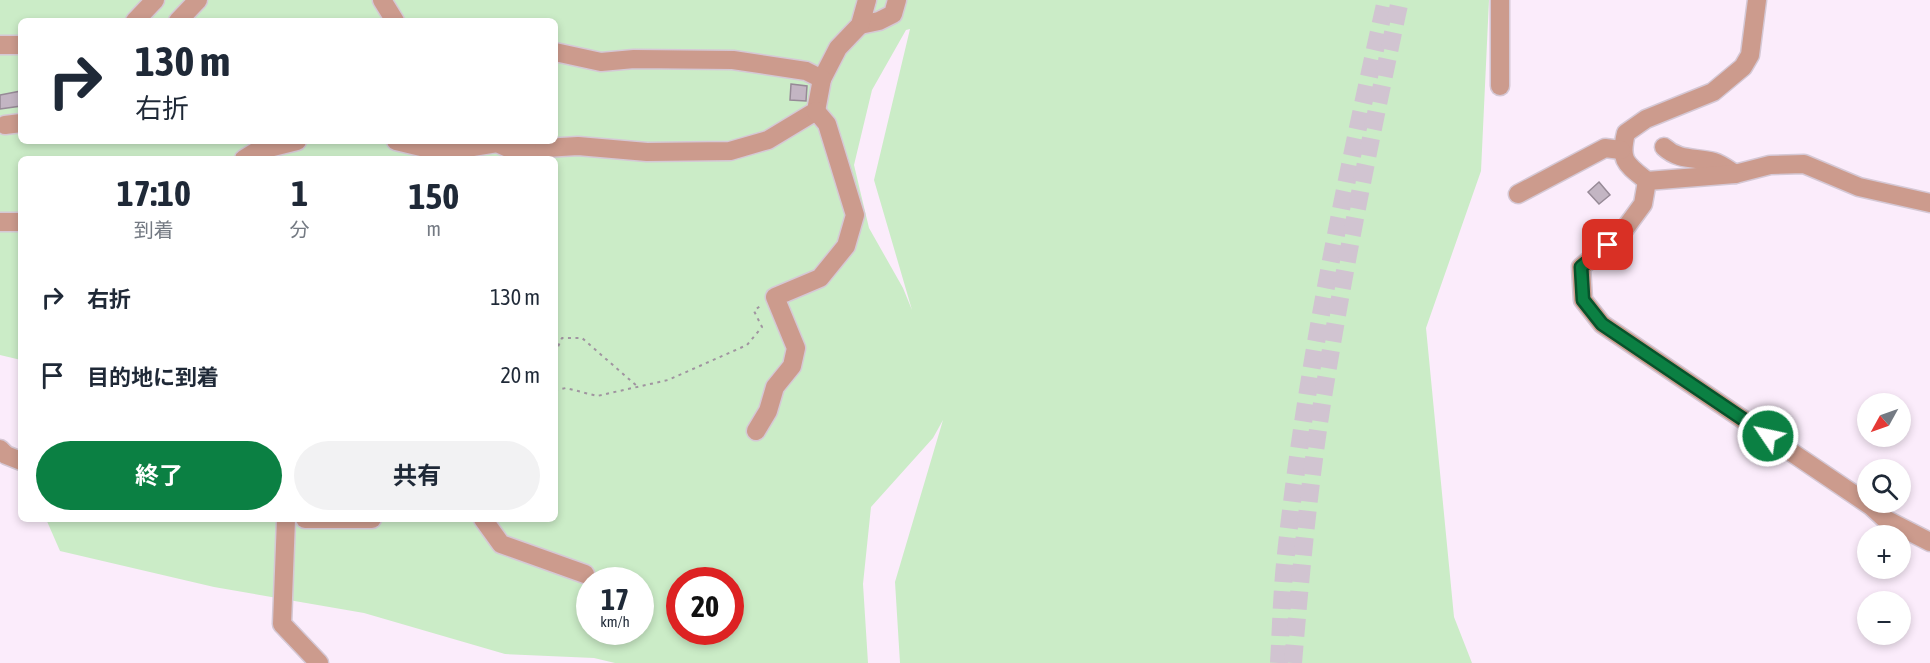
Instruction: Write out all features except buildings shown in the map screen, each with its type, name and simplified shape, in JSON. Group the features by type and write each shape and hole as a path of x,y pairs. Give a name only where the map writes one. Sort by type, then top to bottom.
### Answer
{"lane":[{"path":"138,18 155,0"},
{"path":"181,18 198,0"},
{"path":"499,144 519,153 544,145 647,152 730,152 768,140 816,111 822,79 838,48 860,25 867,0"},
{"path":"860,25 879,21 893,14 897,0"},
{"path":"1500,0 1500,86"},
{"path":"1757,0 1750,55 1743,67 1713,92 1635,125 1626,133 1621,150 1628,166 1647,181 1735,174 1770,165 1804,164 1859,187 1930,203"},
{"path":"0,45 18,45"},
{"path":"558,53 602,62 634,59 733,60 806,71 822,79"},
{"path":"756,431 768,411 774,387 792,366 796,348 775,297 820,278 846,246 855,215 827,124 816,111"},
{"path":"248,156 256,151 285,144"},
{"path":"409,144 442,152 491,144"},
{"path":"1664,147 1670,153 1684,159 1716,162 1735,174"},
{"path":"1518,194 1605,148 1621,150"},
{"path":"1647,181 1643,204 1621,234 1581,267 1583,300 1602,324 1871,506 1885,519 1930,542"},
{"path":"0,222 18,222"},
{"path":"0,449 6,455 18,460"},
{"path":"286,522 282,624 319,663"},
{"path":"485,522 501,544 576,571"}],"path":[{"path":"558,389 566,388 597,396 668,380 747,345 762,327 754,311 775,297"},
{"path":"558,347 562,338 582,338 638,387"}],"green space":[{"path":"0,0 1489,0 1481,171 1426,328 1454,617 1472,663 900,663 895,582 943,420 933,438 871,507 863,584 868,663 615,663 594,658 505,654 364,613 214,587 60,551 47,522 558,522 558,156 18,156 18,359 0,355","holes":["910,29 874,180 912,310 903,288 869,228 854,165 872,90 906,30"]}],"tunnel":[{"path":"1279,663 1286,554 1304,414 1328,276 1386,0"},
{"path":"1293,663 1306,521 1326,379 1361,189 1400,0"}],"route":[{"path":"1608,245 1581,267 1583,300 1602,324 1768,436"}]}
